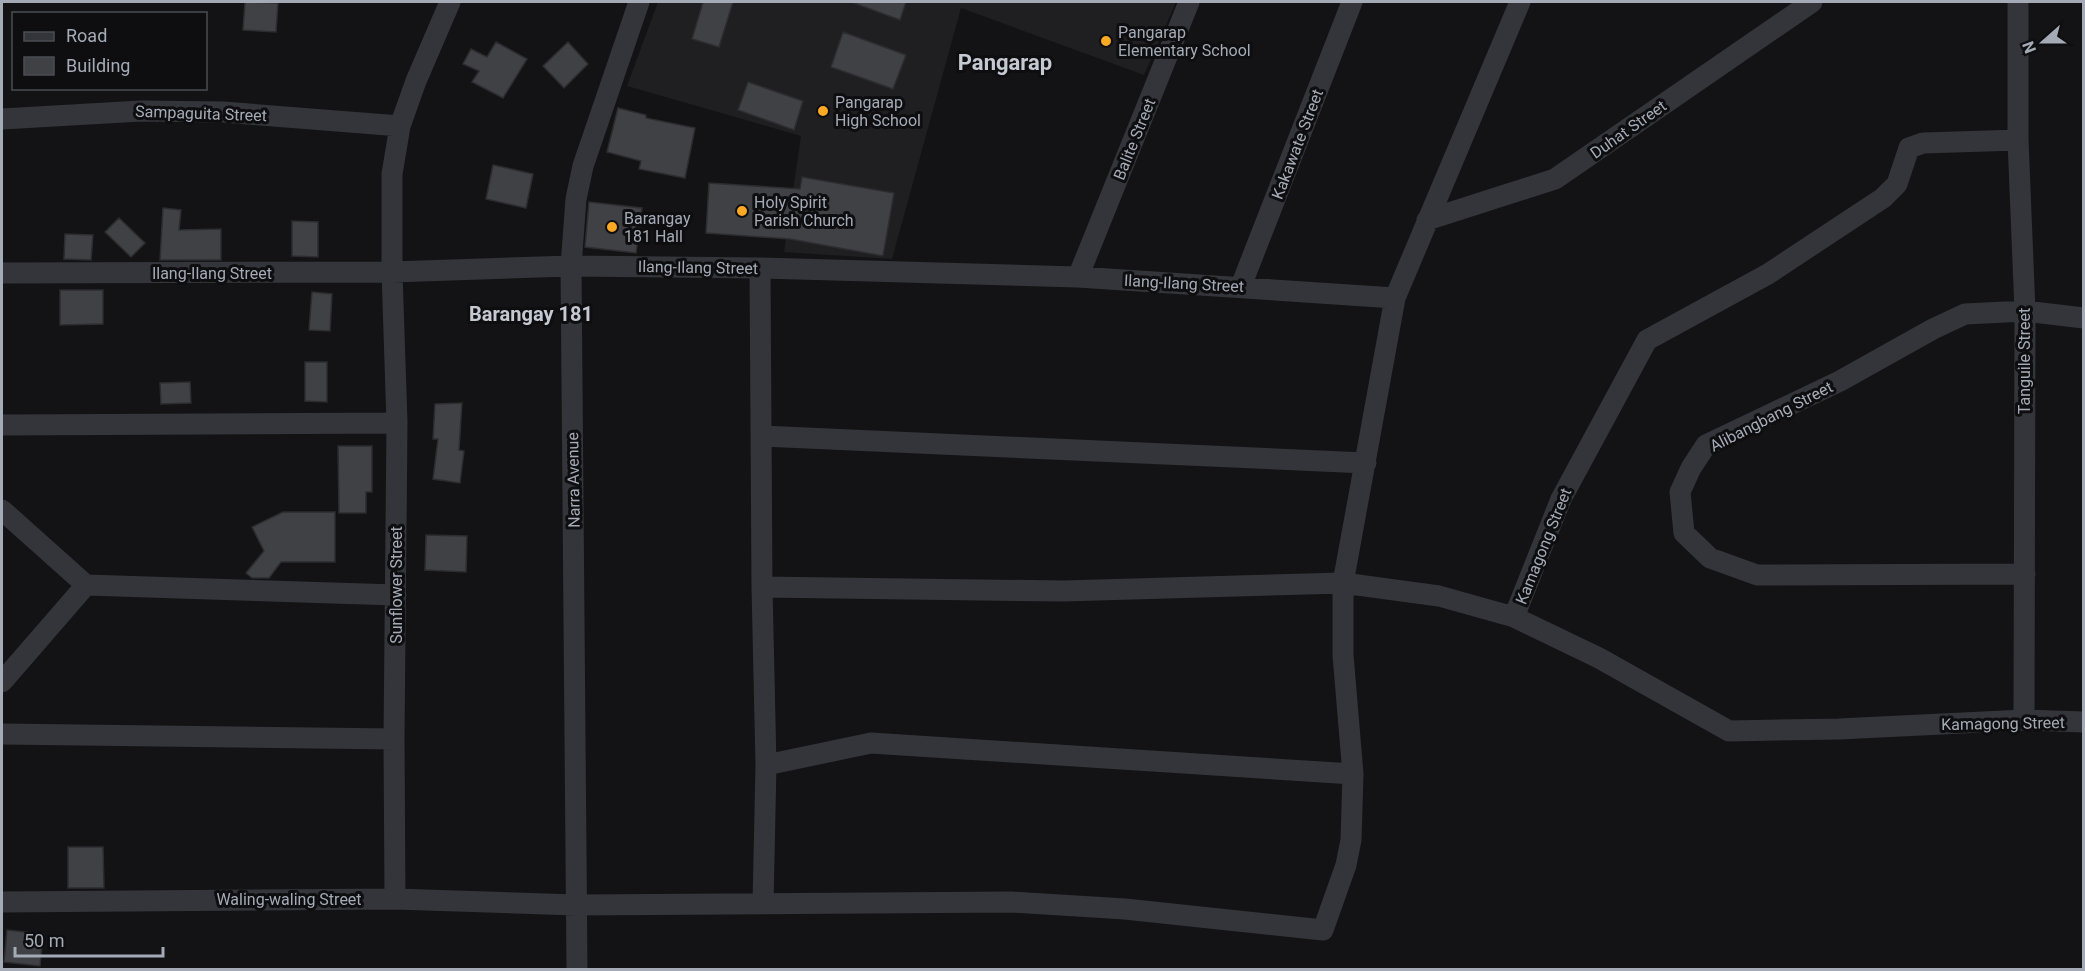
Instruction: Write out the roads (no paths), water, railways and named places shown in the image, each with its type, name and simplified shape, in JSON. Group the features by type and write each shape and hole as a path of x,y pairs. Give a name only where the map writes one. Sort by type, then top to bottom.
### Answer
{"street":[{"name":"Sunflower Street","path":"395,899 397,423 392,272 392,174 400,126 416,81 450,2"},
{"name":"Narra Avenue","path":"577,969 570,266 576,199 583,166 639,2"},
{"name":"Balite Street","path":"1078,277 1189,2"},
{"name":"Kakawate Street","path":"1241,286 1352,2"},
{"path":"766,765 871,743 1353,774 1343,655 1343,583 1395,298 1520,2"},
{"name":"Duhat Street","path":"1426,220 1555,179 1812,2"},
{"name":"Tanguile Street","path":"2018,2 2018,140 2025,311 2024,720"},
{"name":"Sampaguita Street","path":"2,120 153,111 223,112 400,126"},
{"name":"Kamagong Street","path":"2018,140 1923,143 1909,148 1897,184 1883,198 1768,274 1647,339 1561,499 1514,617 1599,658 1729,731 1839,729 2024,720 2084,722"},
{"name":"Ilang-Ilang Street","path":"2,273 392,272 570,266 760,268 1078,277 1395,298"},
{"path":"760,268 762,587 766,765 763,904"},
{"name":"Alibangbang Street","path":"2025,574 1757,575 1710,558 1684,533 1680,492 1691,468 1706,445 1840,381 1933,329 1965,314 2025,311 2084,318"},
{"path":"2,425 397,423"},
{"path":"761,436 1366,463"},
{"path":"2,510 86,585 396,595"},
{"path":"762,587 1063,591 1343,583 1439,596 1514,617"},
{"path":"2,682 86,585"},
{"path":"2,734 394,739"},
{"name":"Waling-waling Street","path":"2,902 395,899 576,905 1011,902 1125,909 1323,930 1346,865 1351,840 1353,774"}],"place":[{"name":"Pangarap Elementary School","path":"1106,41"},
{"name":"Pangarap High School","path":"823,111"},
{"name":"Holy Spirit Parish Church","path":"742,211"},
{"name":"Barangay 181 Hall","path":"612,227"}],"district":[{"name":"Pangarap","path":"1005,62"},
{"name":"Barangay 181","path":"531,314"}]}
